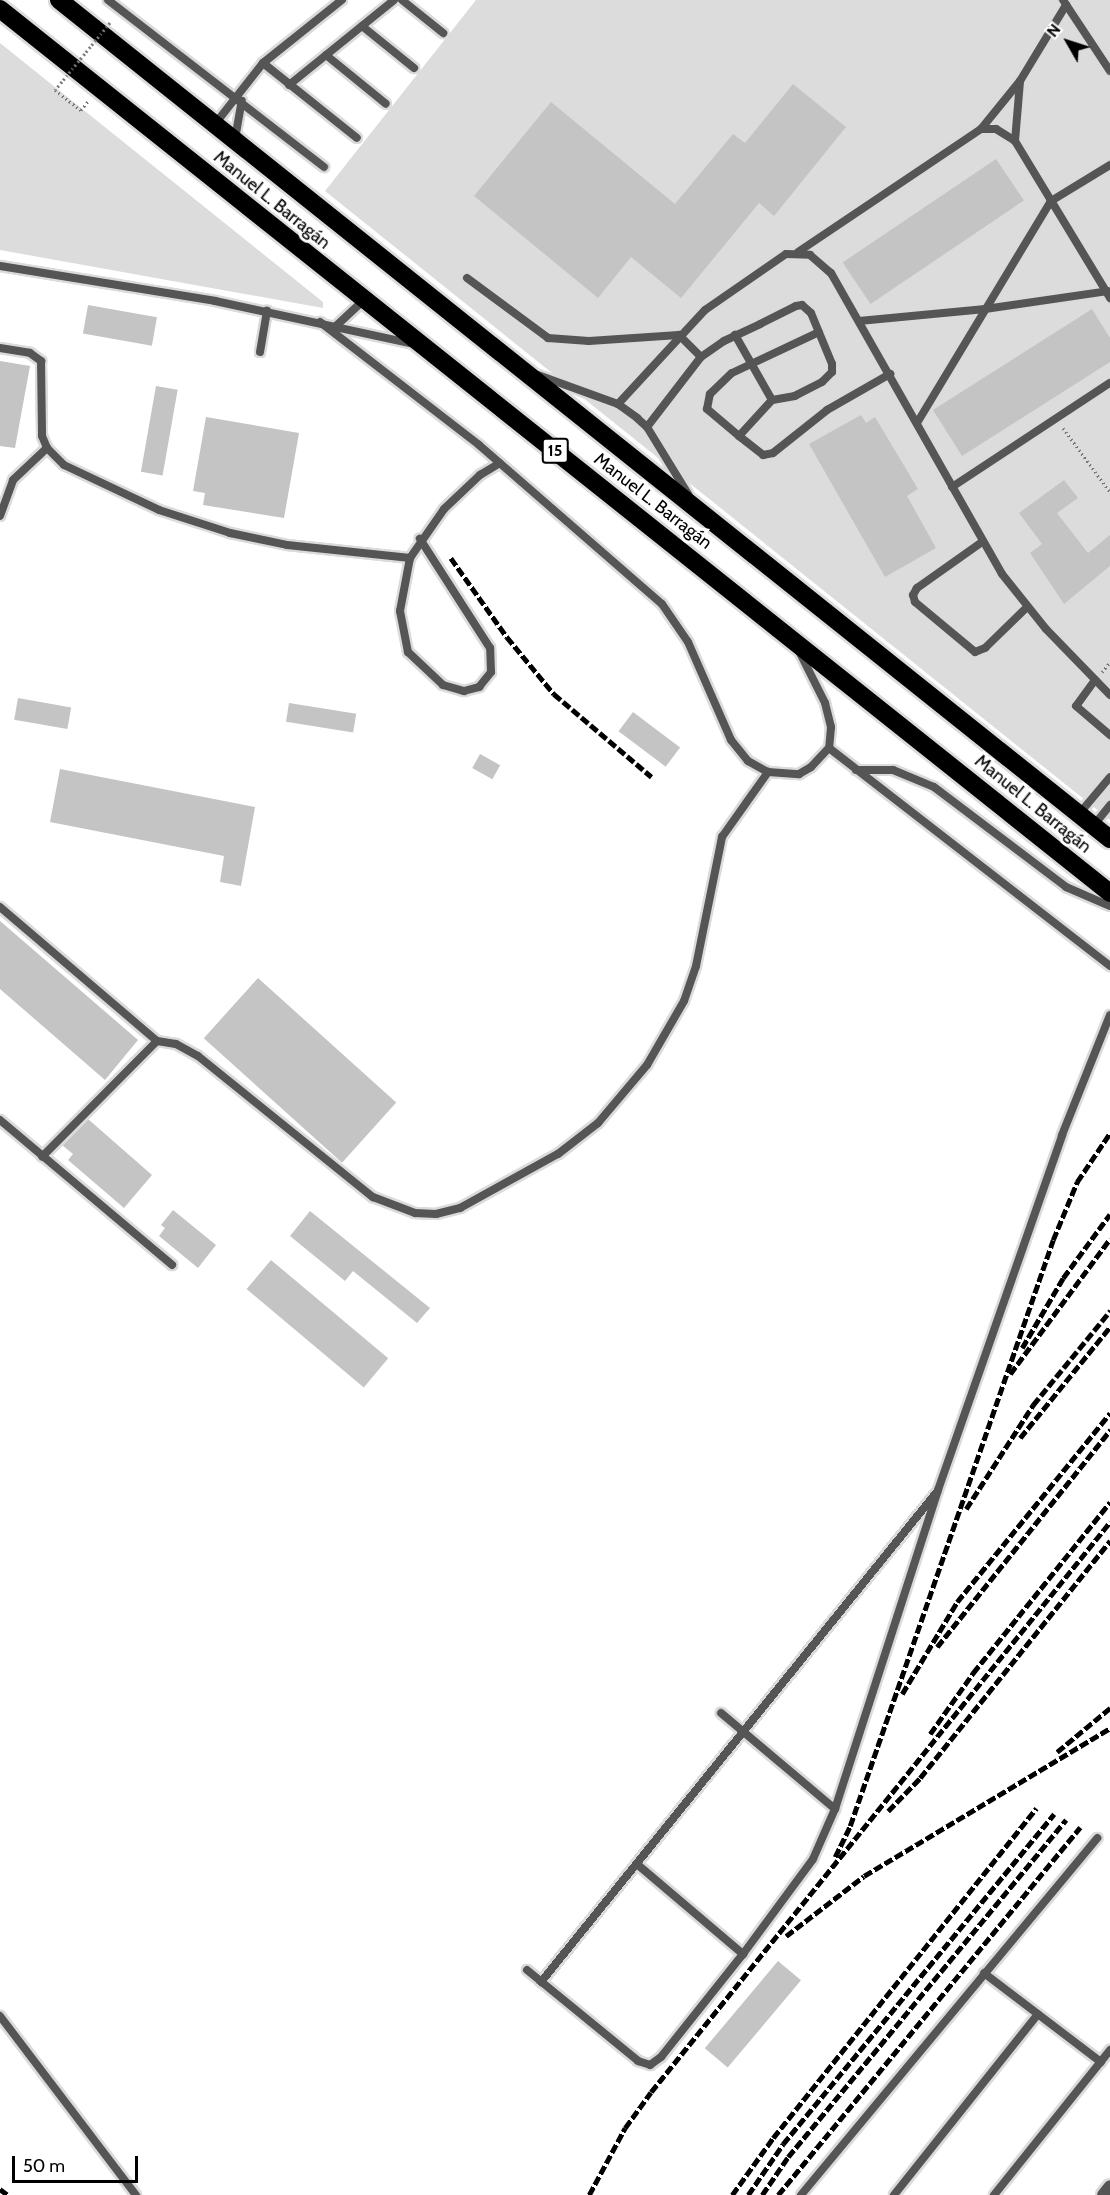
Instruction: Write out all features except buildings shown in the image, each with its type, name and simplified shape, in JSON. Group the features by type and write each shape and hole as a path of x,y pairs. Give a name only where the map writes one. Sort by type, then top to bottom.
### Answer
{"highway":[{"name":"Manuel L. Barragán","path":"58,0 1110,838"},
{"name":"Manuel L. Barragán","path":"0,9 363,301 791,636 1110,893"}],"street":[{"path":"1103,2195 1110,2186"}],"lane":[{"path":"108,0 238,96 242,105 324,167"},
{"path":"215,125 263,63 342,0"},
{"path":"290,85 394,0"},
{"path":"402,0 443,33"},
{"path":"618,404 679,335 743,282 786,255 798,252 981,129 1020,81 1064,3 1110,71"},
{"path":"362,26 414,68"},
{"path":"326,55 386,104"},
{"path":"263,63 357,138"},
{"path":"1015,141 1020,81"},
{"path":"234,140 242,105"},
{"path":"859,321 985,309 1109,293 1015,141 996,129 981,129"},
{"path":"916,423 1051,201 1110,165"},
{"path":"798,252 810,255 831,273 890,374 982,542 1027,607 1110,695"},
{"path":"0,266 267,311 320,322 389,341 422,346"},
{"path":"467,278 548,338 589,341 679,335 701,357"},
{"path":"336,326 363,301"},
{"path":"646,427 701,357 735,335 802,305 811,313 832,364 827,378 795,396 772,400 739,436"},
{"path":"260,352 267,311"},
{"path":"320,322 500,463 662,604 688,642 731,740 748,761 768,772 799,774 816,763 829,748 831,727 825,703 791,636"},
{"path":"819,333 749,364 723,380 706,404 739,436 768,455 827,410 890,374"},
{"path":"735,335 749,364 772,400"},
{"path":"0,348 35,355 44,366 41,426 47,448 79,473 194,522 287,545 410,558"},
{"path":"525,371 618,404 646,427 697,507"},
{"path":"952,487 1110,384"},
{"path":"0,516 14,480 47,448"},
{"path":"420,539 490,648 491,672 479,687 464,691 443,685 408,652 400,611 410,558 420,539 461,492 500,463"},
{"path":"982,542 917,588 913,595 915,602 975,652 985,648 1027,607"},
{"path":"1095,680 1076,706 1110,735"},
{"path":"829,748 1110,966"},
{"path":"856,770 892,770 934,787 1066,887 1110,906"},
{"path":"0,907 157,1041 176,1044 198,1056 373,1197 415,1213 436,1214 460,1208 566,1148 598,1123 647,1065 684,1001 693,975 722,837 768,772"},
{"path":"1086,820 1110,777"},
{"path":"1086,820 1110,805"},
{"path":"527,1970 638,2061 650,2065 661,2057 744,1954 803,1875 835,1809 938,1490 1085,1071 1110,1015"},
{"path":"42,1156 157,1041"},
{"path":"0,1120 172,1264"},
{"path":"541,1982 638,1865 938,1490"},
{"path":"721,1713 835,1809"},
{"path":"801,2195 1097,1838"},
{"path":"638,1865 744,1954"},
{"path":"984,1973 1101,2062"},
{"path":"894,2195 1038,2014"},
{"path":"0,2016 136,2195"},
{"path":"994,2195 1110,2050"}],"path":[{"path":"99,87 81,110 55,90 112,20"},
{"path":"1057,418 1110,492"}],"shaded area":[{"path":"476,0 1110,0 1110,820 325,191"},
{"path":"0,43 323,302 323,308 0,250"}],"railway":[{"path":"451,558 507,637 554,694 652,777"},
{"path":"835,1857 850,1826 1053,1240 1077,1182 1110,1133"},
{"path":"1022,1348 1063,1278 1110,1214"},
{"path":"1010,1374 1110,1239"},
{"path":"966,1509 1033,1405 1110,1311"},
{"path":"1020,1438 1110,1327"},
{"path":"902,1694 957,1602 1110,1413"},
{"path":"937,1647 1110,1430"},
{"path":"930,1734 973,1673 1110,1502"},
{"path":"589,2195 625,2128 651,2092 1110,1522"},
{"path":"888,1811 920,1778 1110,1541"},
{"path":"1057,1752 1110,1708"},
{"path":"786,1936 864,1876 1110,1728"},
{"path":"732,2195 773,2138 1036,1808"},
{"path":"748,2195 783,2144 1054,1814"},
{"path":"762,2195 788,2157 1066,1820"},
{"path":"778,2195 1080,1827"},
{"path":"0,2189 8,2195"}]}
